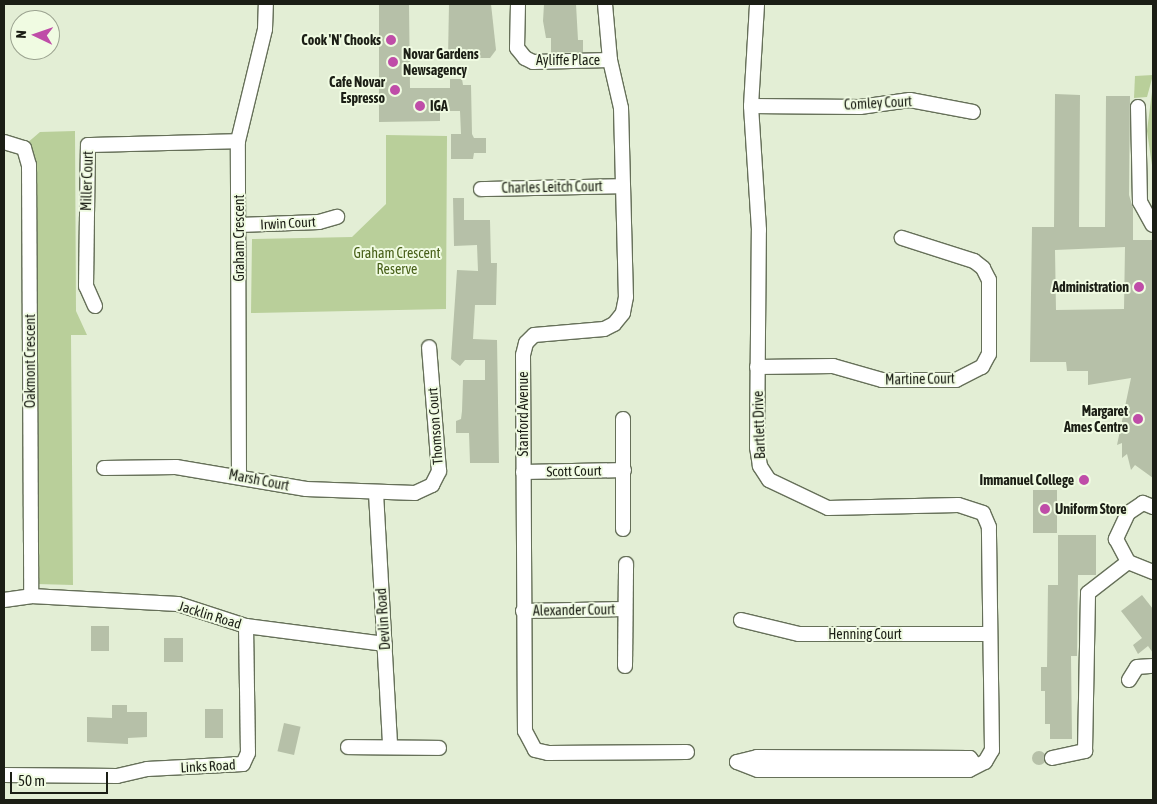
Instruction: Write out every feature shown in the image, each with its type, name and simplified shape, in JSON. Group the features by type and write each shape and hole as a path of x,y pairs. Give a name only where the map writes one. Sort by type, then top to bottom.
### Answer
{"street":[{"name":"Graham Crescent","path":"239,476 238,141 266,29 266,4"},
{"name":"Ayliffe Place","path":"518,4 517,48 525,58 534,62 610,60"},
{"name":"Stanford Avenue","path":"605,4 610,60 621,108 626,297 623,313 604,329 548,331 534,335 526,343 523,472 525,731 535,750 548,753 687,752"},
{"name":"Bartlett Drive","path":"758,4 751,106 760,230 757,447 760,466 769,480 828,508 958,505 983,513 989,527 992,750 985,762 975,765"},
{"name":"Comley Court","path":"751,106 860,107 910,100 974,112"},
{"path":"1138,107 1140,202 1153,225"},
{"name":"Miller Court","path":"95,306 86,286 88,145 238,141"},
{"name":"Oakmont Crescent","path":"4,142 24,148 28,165 31,596"},
{"name":"Charles Leitch Court","path":"481,189 623,186"},
{"name":"Irwin Court","path":"239,225 319,222 337,217"},
{"name":"Martine Court","path":"758,367 833,366 882,380 956,380 982,367 989,354 989,280 983,268 974,261 902,238"},
{"name":"Thomson Court","path":"415,493 432,485 439,471 429,347"},
{"path":"623,420 623,529"},
{"name":"Marsh Court","path":"104,468 176,467 239,476 306,489 415,493"},
{"name":"Scott Court","path":"523,472 624,470"},
{"name":"Devlin Road","path":"376,493 390,745"},
{"path":"1153,506 1143,503 1128,513 1116,539 1128,562 1153,572"},
{"path":"1052,758 1085,751 1088,593 1128,562"},
{"name":"Alexander Court","path":"625,666 626,564"},
{"name":"Jacklin Road","path":"4,600 31,596 178,604 246,626 385,644"},
{"name":"Alexander Court","path":"523,611 625,609"},
{"name":"Henning Court","path":"741,620 799,634 990,634"},
{"name":"Links Road","path":"4,775 117,776 147,769 242,764 248,753 246,626"},
{"path":"1130,680 1137,667 1153,666"},
{"path":"348,747 390,745 439,748"},
{"path":"757,757 970,758 975,765 969,770 758,770 737,762 757,757"}],"green space":[{"path":"1153,75 1147,97 1134,98 1135,76"},
{"path":"1153,84 1153,172 1147,131"},
{"path":"75,131 76,311 87,335 71,335 73,585 37,584 26,144 40,132"},
{"name":"Graham Crescent Reserve","path":"386,135 447,136 446,309 251,313 252,239 352,237 386,204"}],"building":[{"path":"379,4 409,4 410,88 450,88 450,79 462,79 463,85 471,85 472,134 474,138 486,138 486,153 474,153 473,159 451,159 451,134 461,134 460,111 440,111 440,121 379,122"},
{"path":"449,4 491,4 496,50 490,58 448,58"},
{"path":"544,4 576,4 578,40 583,40 583,52 551,53 551,38 546,38 543,21"},
{"path":"1055,94 1080,95 1079,227 1105,227 1106,96 1130,96 1129,195 1133,208 1133,240 1153,240 1153,478 1135,465 1131,470 1127,454 1122,458 1122,443 1117,445 1131,378 1088,385 1088,371 1067,371 1066,362 1030,362 1032,227 1054,227","holes":["1125,247 1124,309 1056,310 1055,250"]},
{"path":"453,198 464,198 464,220 490,220 491,263 497,263 496,305 475,305 473,339 497,340 499,463 470,463 469,433 456,433 456,421 461,419 463,380 485,380 485,360 465,360 460,366 451,359 457,270 478,271 477,245 454,246"},
{"name":"Uniform Store","path":"1033,490 1057,490 1057,533 1033,533"},
{"path":"1058,535 1096,535 1096,575 1078,575 1077,656 1071,656 1072,739 1050,739 1050,724 1045,724 1045,691 1041,691 1041,667 1047,667 1048,585 1058,585"},
{"path":"1142,595 1153,609 1153,653 1148,646 1138,654 1133,645 1142,638 1121,611"},
{"path":"91,626 109,626 109,651 91,651"},
{"path":"164,638 183,638 183,662 164,662"},
{"path":"112,705 127,705 127,712 147,712 147,737 128,738 128,744 87,742 87,717 112,718"},
{"path":"205,709 223,709 223,738 205,738"},
{"path":"284,723 301,727 294,755 277,751"},
{"path":"1039,751 1044,753 1046,758 1044,763 1039,765 1034,763 1032,758 1034,753"}],"place":[{"name":"Cook 'N' Chooks","path":"391,40"},
{"name":"Novar Gardens Newsagency","path":"393,62"},
{"name":"Cafe Novar Espresso","path":"395,90"},
{"name":"IGA","path":"420,106"},
{"name":"Administration","path":"1139,287"},
{"name":"Margaret Ames Centre","path":"1138,419"},
{"name":"Immanuel College","path":"1084,480"},
{"name":"Uniform Store","path":"1045,509"}]}
